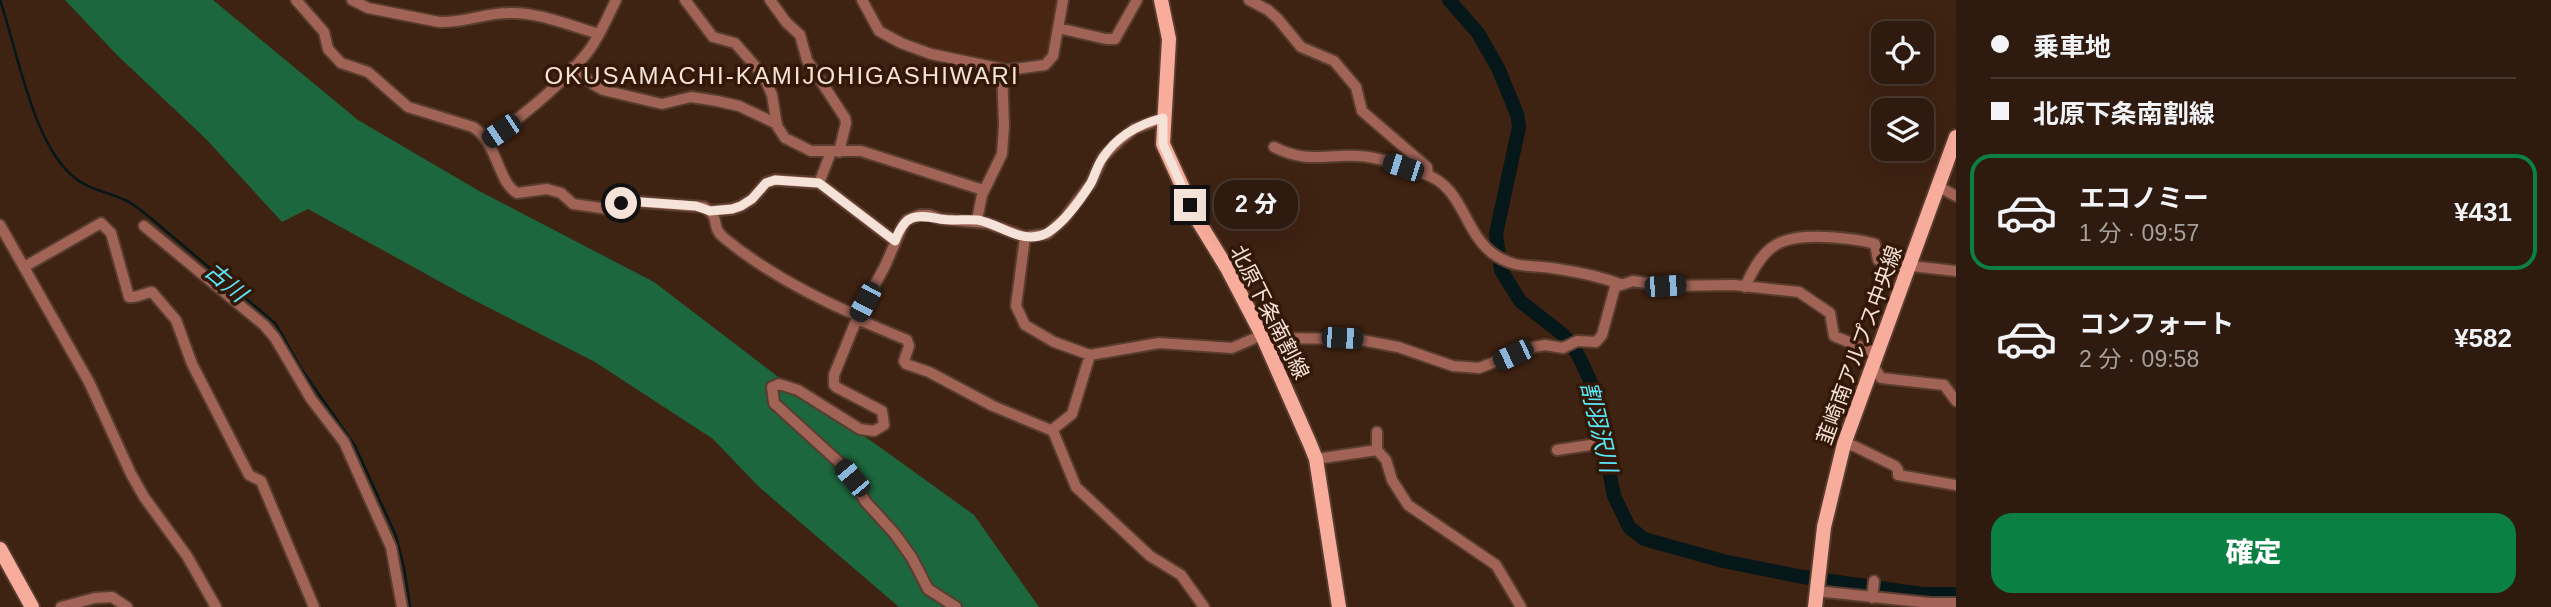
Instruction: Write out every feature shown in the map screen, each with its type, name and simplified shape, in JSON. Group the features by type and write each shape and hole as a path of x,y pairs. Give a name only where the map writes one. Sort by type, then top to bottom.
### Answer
{"main road":[{"name":"北原下条南割線","path":"1161,0 1169,39 1163,144 1185,194 1263,337 1316,460 1339,607"},
{"name":"韮崎南アルプス中央線","path":"1815,607 1832,488 1844,444 1956,137"},
{"path":"0,549 32,607"}],"street":[{"path":"296,0 324,32 328,48 341,63 368,72 408,107 473,127 481,132 501,167 506,182 517,193 547,188 561,193 573,204 608,209 627,201 696,206 710,211 741,206 752,199 766,183 775,180 819,183 895,241"},
{"path":"352,0 368,8 451,23 513,12 528,14 599,34"},
{"path":"487,141 515,122 588,52 616,0"},
{"path":"685,0 713,37 735,43 764,76 772,95 777,124 785,138 795,145 811,151 861,150 984,190"},
{"path":"770,0 786,22 800,35 807,60 845,118 846,123 835,152 819,183"},
{"path":"862,0 879,31 888,37 931,54 1002,69 1021,70 1045,65 1053,56 1063,0"},
{"path":"1058,28 1115,39 1137,0"},
{"path":"1249,0 1278,19 1301,47 1334,61 1356,87 1362,111 1427,167 1428,175"},
{"path":"573,67 593,85 603,90 662,104 691,97 718,101 739,106 777,124"},
{"path":"976,220 984,190 1002,154 1002,69"},
{"path":"956,607 928,589 912,558 895,534 865,501 852,478 817,441 778,408 771,397 772,387 779,384 798,390 860,429 874,431 884,425 882,411 834,385 834,376 857,317 907,220 920,215 941,219 976,220 1025,237 1047,234 1055,228 1091,183 1103,158 1120,139 1134,128 1163,118"},
{"path":"1274,147 1292,156 1304,158 1371,158 1428,175 1444,184 1452,193 1464,210 1471,231 1492,252 1512,265 1558,269 1620,284"},
{"path":"1939,187 1956,196"},
{"path":"710,211 715,217 720,235 773,273 813,296 907,340 909,346 904,360 906,364 929,372 993,406 1052,430 1060,443 1076,487 1150,556 1181,575 1204,607"},
{"path":"23,267 100,223 111,233 129,297 152,292 176,320 192,364 249,475 261,481 314,607"},
{"path":"0,225 89,382 131,474 187,556 216,607"},
{"path":"144,226 264,325 275,338 304,388 344,442 391,547 402,607"},
{"path":"1745,287 1764,255 1786,239 1798,236 1863,240 1875,244 1878,260 1956,271"},
{"path":"1025,237 1016,296 1019,316 1025,325 1054,342 1090,355 1172,343 1232,348 1263,337 1356,339 1398,347 1453,366 1479,368 1534,347 1545,345 1563,348 1577,341 1596,342 1602,335 1615,286 1620,284 1633,281 1665,286 1712,284 1800,292 1830,313 1834,337 1874,358 1881,379 1944,386 1956,401"},
{"path":"1052,430 1072,414 1090,355"},
{"path":"1377,432 1377,450 1386,460 1392,480 1408,505 1496,565 1521,607"},
{"path":"1556,450 1597,444"},
{"path":"1844,444 1854,446 1895,466 1899,475 1956,485"},
{"path":"1316,460 1377,450"},
{"path":"1817,582 1873,596 1930,603 1956,603"},
{"path":"1873,596 1874,582"},
{"path":"61,607 95,598 112,597 127,607"}],"shaded area":[{"path":"868,0 1057,0 1050,54 1039,62 1004,67 943,53 886,31"}],"green space":[{"path":"65,0 213,0 358,120 481,192 654,282 794,389 974,515 1039,607 899,607 759,487 713,439 595,362 466,296 308,209 282,222 206,139 117,55"}],"waterway":[{"name":"古川","path":"0,0 37,121 60,163 81,182 128,201 276,324 302,370 355,446 396,536 410,607"},
{"name":"割羽沢川","path":"1449,0 1478,33 1498,68 1517,114 1519,127 1496,234 1501,270 1520,301 1561,333 1572,344 1582,363 1593,387 1614,496 1629,527 1644,539 1723,561 1803,577 1922,594 1956,594"}],"district":[{"name":"OKUSAMACHI-KAMIJOHIGASHIWARI","path":"782,75"}],"route":[{"path":"621,203 627,201 696,206 710,211 732,209 752,199 766,183 786,179 819,183 895,241 907,220 920,215 941,219 976,220 1025,237 1037,237 1047,234 1063,219 1091,183 1103,158 1120,139 1134,128 1163,118 1163,144 1190,205"}]}
